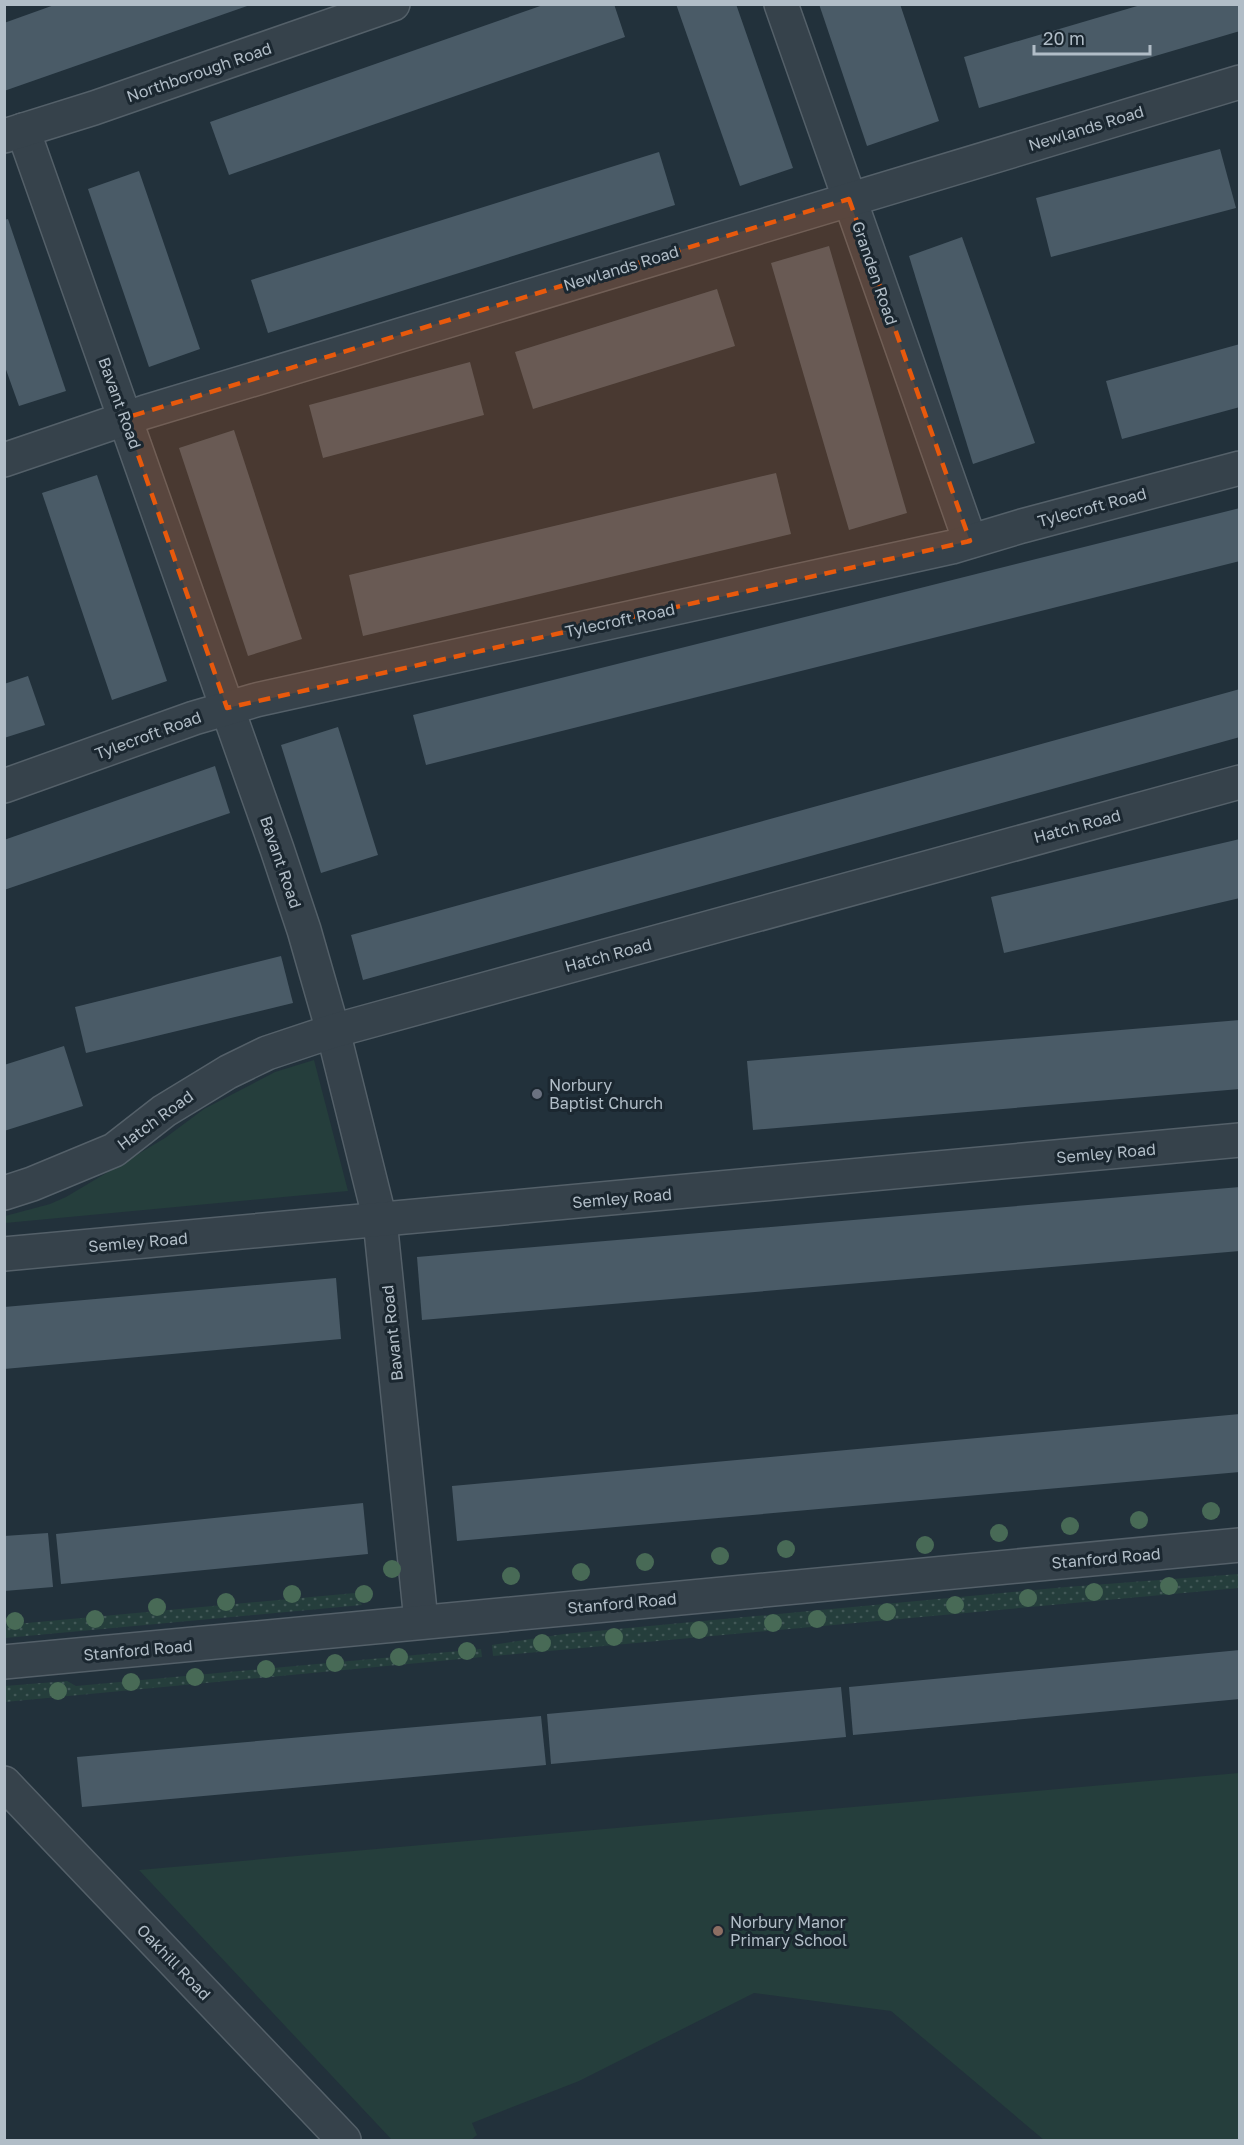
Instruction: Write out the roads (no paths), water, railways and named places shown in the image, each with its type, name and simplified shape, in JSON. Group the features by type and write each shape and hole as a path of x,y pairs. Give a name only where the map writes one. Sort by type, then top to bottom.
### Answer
{"street":[{"name":"Northborough Road","path":"14,133 94,108 393,4"},
{"name":"Granden Road","path":"781,4 970,542"},
{"name":"Newlands Road","path":"4,460 126,418 1239,82"},
{"name":"Bavant Road","path":"14,133 126,418 304,930 333,1030 380,1220 421,1621"},
{"name":"Tylecroft Road","path":"4,786 227,708 951,547 1239,468"},
{"name":"Hatch Road","path":"4,1193 106,1155 164,1111 228,1072 267,1053 333,1030 1239,782"},
{"name":"Semley Road","path":"4,1254 1239,1140"},
{"name":"Stanford Road","path":"4,1662 1239,1545"},
{"name":"Oakhill Road","path":"4,1783 344,2140"}],"place":[{"name":"Norbury Baptist Church","path":"537,1094"},
{"name":"Norbury Manor Primary School","path":"718,1931"}]}
